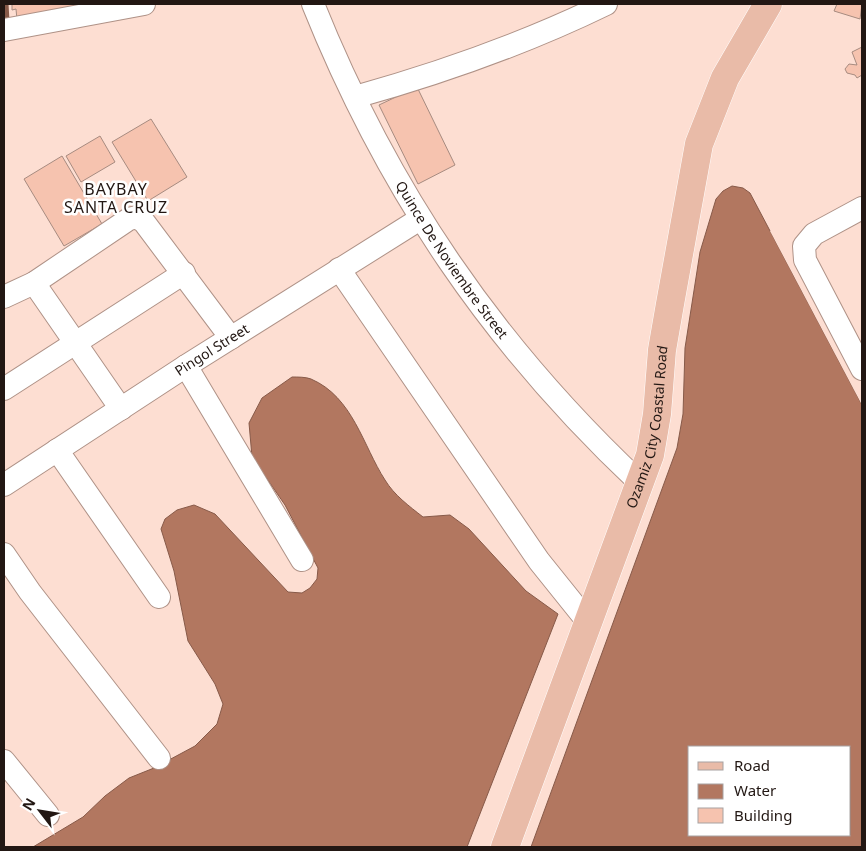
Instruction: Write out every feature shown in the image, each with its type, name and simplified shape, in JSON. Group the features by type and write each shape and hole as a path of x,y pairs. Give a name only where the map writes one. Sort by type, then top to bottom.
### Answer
{"main road":[{"name":"Ozamiz City Coastal Road","path":"505,847 640,483 654,437 662,350 692,177 700,144 725,78 768,4"}],"street":[{"path":"4,30 144,4"},
{"name":"Quince De Noviembre Street","path":"313,4 355,97 420,219 486,316 534,375 588,433 640,483"},
{"path":"355,97 412,81 552,30 606,4"},
{"path":"862,208 814,234 804,246 805,260 862,369"},
{"path":"4,298 34,284 129,219 137,217 144,222 184,273 231,338"},
{"name":"Pingol Street","path":"4,485 186,366 420,219"},
{"path":"339,270 539,561 588,622"},
{"path":"4,389 184,273"},
{"path":"34,284 121,409"},
{"path":"186,366 302,560"},
{"path":"57,450 159,597"},
{"path":"4,554 30,592 159,758"},
{"path":"4,762 48,815"}],"water":[{"path":"732,186 743,188 750,193 862,405 862,847 531,847 677,448 683,414 685,348 700,252 716,199 723,191"},
{"path":"292,377 311,379 325,387 337,398 356,424 385,480 402,500 423,517 450,515 469,529 526,591 558,614 467,847 33,847 83,817 105,796 129,778 154,768 195,746 217,724 223,704 215,684 188,641 174,571 161,529 165,519 177,510 194,505 215,514 288,592 302,593 310,588 317,579 318,568 285,505 252,457 249,423 262,398"}],"pier":[{"path":"773,230 862,400 862,405 770,231"}],"building":[{"path":"12,4 94,4 17,20 16,9 12,10"},
{"path":"837,4 862,4 860,19 834,11"},
{"path":"862,47 862,75 857,78 855,75 847,73 845,69 849,64 857,65 852,52"},
{"path":"417,87 455,165 418,184 379,105"},
{"path":"151,119 187,177 148,201 112,142"},
{"path":"100,136 115,162 81,182 66,156"},
{"path":"62,156 102,224 64,246 24,179"}],"waterway":[{"path":"6,4 7,21"}],"district":[{"name":"BAYBAY SANTA CRUZ","path":"116,198"}]}
